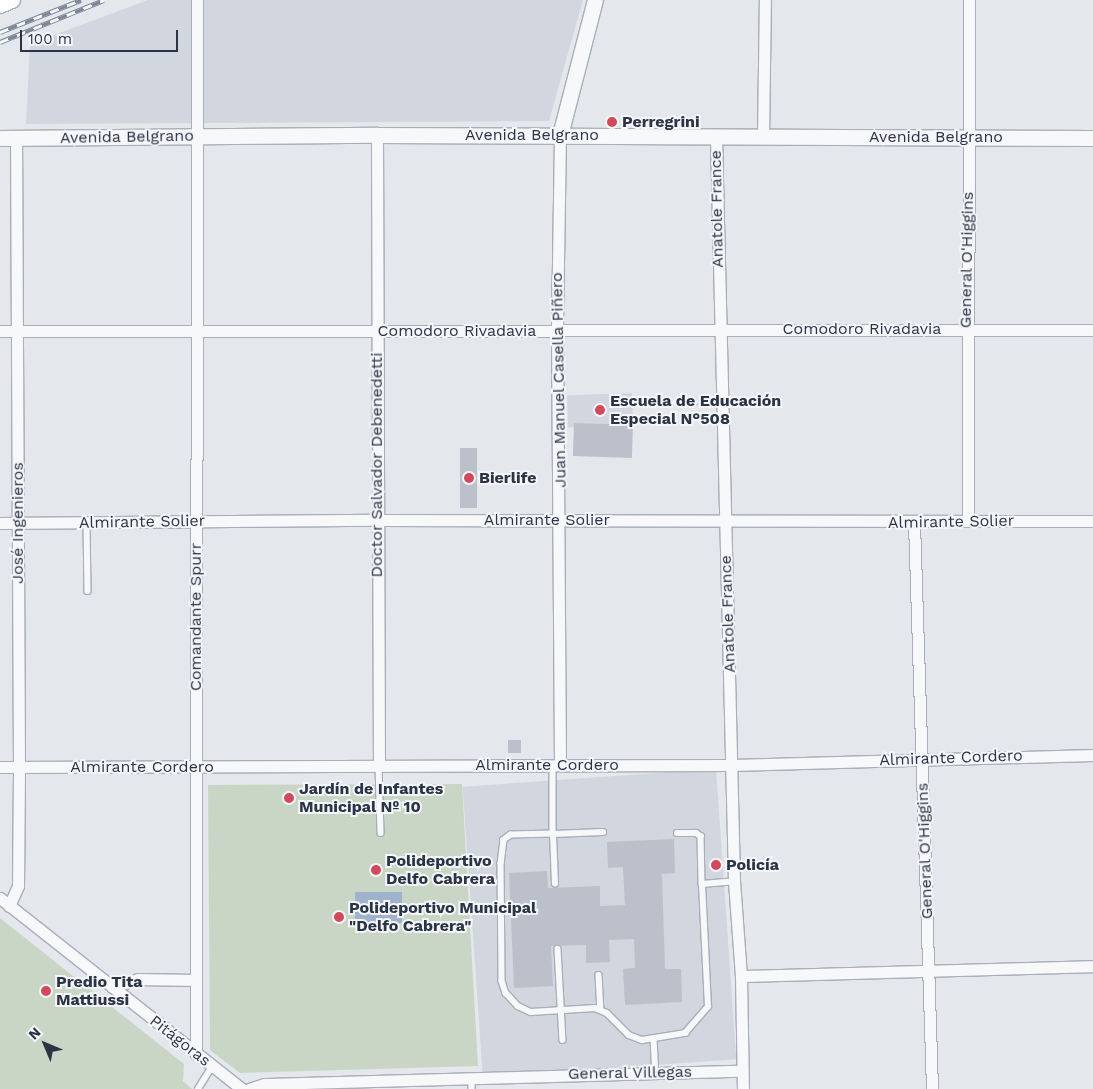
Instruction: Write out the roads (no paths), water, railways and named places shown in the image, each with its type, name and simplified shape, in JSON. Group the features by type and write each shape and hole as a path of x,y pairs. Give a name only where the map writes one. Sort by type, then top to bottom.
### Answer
{"main road":[{"path":"0,5 12,0"}],"street":[{"name":"Comandante Spurr","path":"196,1054 197,0"},
{"name":"Juan Manuel Casella Piñero","path":"556,765 560,520 557,331 560,135 595,0"},
{"path":"763,136 765,0"},
{"name":"General O'Higgins","path":"968,521 966,329 969,0"},
{"name":"Doctor Salvador Debenedetti","path":"377,135 377,520 380,766"},
{"name":"Avenida Belgrano","path":"0,138 560,135 716,138 763,136 968,136 1093,138"},
{"name":"José Ingenieros","path":"5,902 18,886 16,138"},
{"name":"Anatole France","path":"716,138 734,881 741,976 743,1089"},
{"name":"Comodoro Rivadavia","path":"0,331 1093,330"},
{"name":"Almirante Solier","path":"0,523 377,520 725,522 1093,521"},
{"name":"General O'Higgins","path":"914,522 923,758 932,1089"},
{"name":"Almirante Cordero","path":"0,767 732,765 1093,754"},
{"name":"Pitágoras","path":"5,902 242,1089"},
{"path":"741,976 1093,966"},
{"path":"112,987 138,979 196,980"},
{"name":"General Villegas","path":"249,1089 264,1084 472,1084 656,1072 742,1071"}],"lane":[{"path":"86,522 88,591"},
{"path":"555,884 553,834 556,765"},
{"path":"380,766 381,833"},
{"path":"603,832 510,835 504,840 501,862 502,981 510,999 524,1010 601,1010 628,1035 654,1039 685,1033 708,1007 701,836 696,833 677,834"},
{"path":"702,884 734,881"},
{"path":"558,949 563,1040"},
{"path":"599,975 601,1010"},
{"path":"654,1039 656,1072"},
{"path":"198,1089 212,1066"}],"water":[{"path":"355,892 402,892 402,923 355,923"}],"railway":[{"path":"0,32 81,0"},
{"path":"0,42 104,0"}],"place":[{"name":"Perregrini","path":"612,122"},
{"name":"Escuela de Educación Especial N°508","path":"600,410"},
{"name":"Bierlife","path":"469,478"},
{"name":"Jardín de Infantes Municipal Nº 10","path":"289,798"},
{"name":"Policía","path":"716,865"},
{"name":"Polideportivo Delfo Cabrera","path":"376,870"},
{"name":"Polideportivo Municipal \"Delfo Cabrera\"","path":"339,917"},
{"name":"Predio Tita Mattiussi","path":"46,991"}]}
